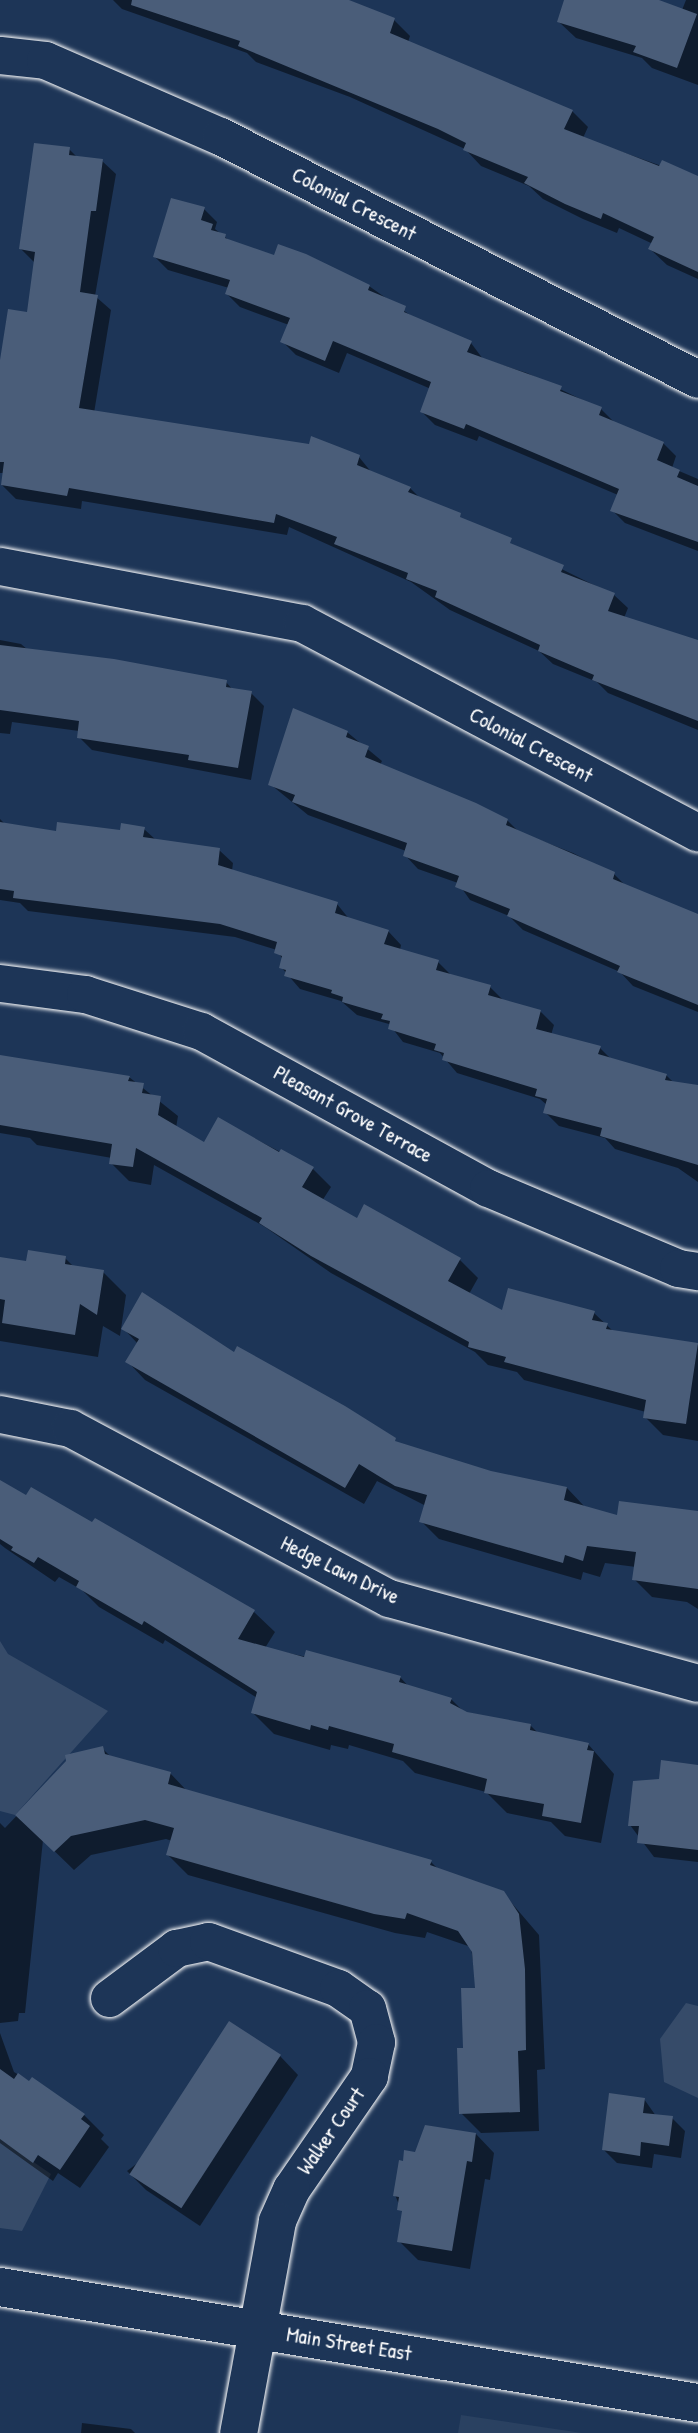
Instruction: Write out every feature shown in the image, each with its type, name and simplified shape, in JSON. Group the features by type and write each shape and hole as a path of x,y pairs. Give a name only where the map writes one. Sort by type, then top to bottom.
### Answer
{"main road":[{"name":"Main Street East","path":"0,2287 698,2403"}],"street":[{"name":"Colonial Crescent","path":"0,55 45,60 220,136 698,379"},
{"name":"Colonial Crescent","path":"0,566 302,623 698,833"},
{"name":"Pleasant Grove Terrace","path":"0,983 85,994 201,1031 488,1188 678,1268 698,1271"},
{"name":"Hedge Lawn Drive","path":"0,1414 70,1428 389,1598 698,1683"},
{"name":"Walker Court","path":"109,1998 176,1948 208,1941 338,1989 367,2008 376,2042 369,2076 291,2189 277,2221 238,2433"}],"shaded area":[{"path":"0,1641 8,1654 108,1711 15,1815 0,1811"},
{"path":"686,2003 698,2006 698,2098 664,2082 660,2039"},
{"path":"0,2139 51,2174 22,2231 0,2228"},
{"path":"461,2415 582,2433 458,2433"}],"building":[{"path":"132,0 349,0 395,18 390,33 573,110 564,129 659,166 662,160 698,176 698,272 648,249 654,237 603,213 601,219 565,204 524,183 528,177 463,150 466,143 438,129 238,46 240,41 131,5"},
{"path":"564,0 659,0 697,14 677,68 633,52 636,46 557,22"},
{"path":"34,143 70,147 69,155 103,159 96,211 91,211 80,292 98,295 79,408 309,444 311,436 360,455 357,465 411,487 408,492 461,513 460,517 512,538 510,543 564,565 561,572 615,593 608,611 698,640 698,721 592,680 594,675 538,651 540,645 435,597 437,591 406,579 408,573 334,544 337,537 276,514 274,523 69,488 67,496 1,485 4,462 0,462 0,360 8,309 27,312 35,252 19,249"},
{"path":"171,198 205,207 201,220 213,224 211,230 226,234 225,238 274,255 278,244 306,254 370,285 368,290 406,306 404,312 472,341 467,352 562,386 560,391 602,407 599,415 664,442 657,460 680,470 677,477 698,486 698,542 610,511 619,489 466,424 464,429 420,412 431,382 333,341 325,361 280,342 290,318 225,294 230,280 153,257"},
{"path":"0,645 114,659 227,680 226,687 252,691 238,768 188,760 189,755 77,738 79,721 0,710"},
{"path":"293,708 348,731 346,737 369,746 365,757 476,803 508,819 506,825 615,872 613,879 698,914 698,1005 617,972 620,966 507,916 510,909 455,887 459,876 403,856 407,843 292,802 295,795 268,785"},
{"path":"0,822 56,831 57,822 120,830 121,823 145,827 143,837 220,848 218,865 338,902 335,913 389,930 384,944 439,960 436,970 491,985 488,995 541,1010 536,1029 601,1046 598,1054 667,1074 665,1080 698,1085 698,1165 600,1136 602,1128 543,1113 547,1099 535,1096 537,1089 442,1060 444,1053 434,1050 436,1044 388,1029 390,1021 381,1019 383,1014 342,1002 343,997 331,993 332,990 284,976 286,970 279,968 282,956 274,953 277,942 220,924 13,898 14,891 0,889"},
{"path":"0,1055 130,1076 128,1081 144,1083 142,1093 161,1096 158,1115 204,1142 218,1117 279,1152 281,1149 314,1167 302,1187 357,1218 364,1204 461,1258 448,1281 502,1310 508,1288 595,1311 592,1320 608,1323 606,1329 698,1343 686,1424 643,1418 646,1400 504,1362 506,1357 468,1347 469,1342 311,1256 259,1223 262,1218 136,1148 133,1167 109,1164 112,1144 0,1125"},
{"path":"28,1250 66,1256 65,1264 104,1270 97,1315 80,1304 75,1335 2,1323 5,1300 0,1299 0,1257 26,1261"},
{"path":"142,1292 234,1352 237,1346 345,1406 396,1438 395,1441 491,1471 567,1487 564,1500 617,1515 619,1501 698,1511 698,1589 632,1580 636,1552 587,1546 583,1561 565,1555 563,1563 419,1522 427,1495 395,1486 359,1464 345,1488 125,1362 139,1339 121,1329"},
{"path":"0,1480 26,1495 31,1487 92,1522 95,1518 255,1610 238,1639 304,1657 306,1650 401,1676 399,1682 452,1698 450,1703 467,1712 531,1724 530,1730 589,1743 587,1750 594,1751 581,1823 542,1816 544,1804 484,1793 487,1779 392,1752 394,1744 329,1726 328,1730 311,1725 310,1730 251,1713 257,1692 144,1621 142,1625 76,1587 79,1581 38,1557 34,1563 11,1550 13,1547 0,1539"},
{"path":"103,1746 105,1754 171,1772 168,1784 432,1860 430,1865 504,1891 519,1914 525,1969 526,2050 518,2051 520,2112 459,2114 457,2048 463,2048 461,1988 475,1988 472,1952 458,1931 407,1913 405,1919 374,1914 166,1855 174,1828 145,1820 71,1836 54,1852 15,1815 66,1761 65,1755"},
{"path":"661,1760 698,1765 698,1850 637,1843 639,1826 628,1826 633,1781 659,1779"},
{"path":"229,2021 281,2055 181,2208 129,2174"},
{"path":"0,2069 14,2079 18,2073 29,2081 32,2077 85,2114 81,2119 90,2126 60,2170 38,2155 33,2163 0,2139"},
{"path":"609,2093 645,2098 643,2113 673,2116 669,2146 641,2142 640,2156 602,2150"},
{"path":"425,2125 476,2133 472,2162 467,2161 452,2251 397,2242 402,2211 397,2210 399,2197 393,2196 399,2160 403,2161 404,2150 415,2152"}]}
